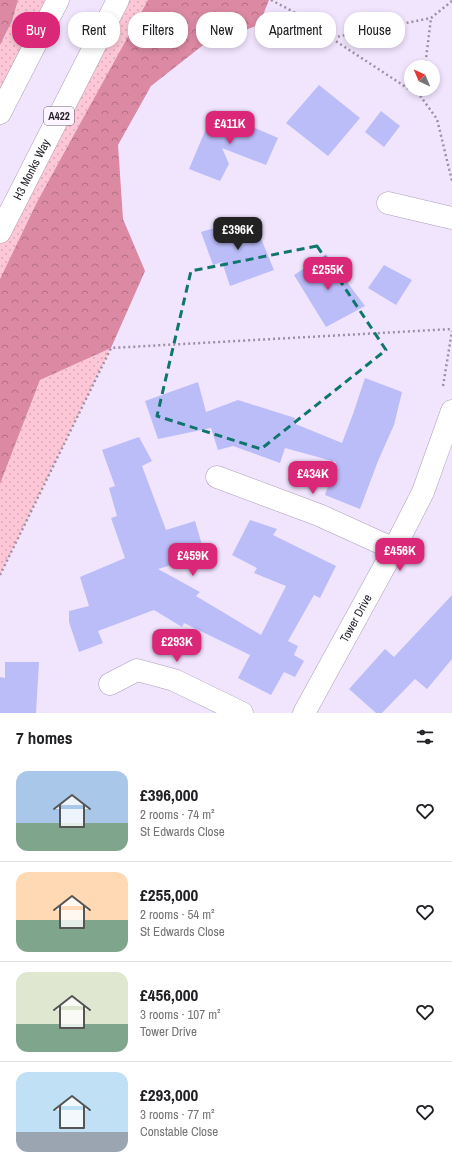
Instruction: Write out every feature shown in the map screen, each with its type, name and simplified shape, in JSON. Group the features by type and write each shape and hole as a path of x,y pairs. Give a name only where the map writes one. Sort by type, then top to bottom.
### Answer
{"street":[{"path":"0,113 58,0"},
{"name":"H3 Monks Way","path":"0,232 118,0"},
{"path":"388,203 452,218"},
{"name":"Tower Drive","path":"304,713 423,492 452,412"},
{"path":"217,477 319,515 394,548"},
{"path":"110,684 137,670 174,680 242,713"}],"path":[{"path":"271,0 293,12"},
{"path":"336,37 431,18 452,1"},
{"path":"426,60 431,18"},
{"path":"336,41 421,97 437,119 452,181"},
{"path":"0,575 110,348 452,328"}],"highlighted area":[{"path":"317,246 386,350 261,449 157,416 191,271"}],"shaded area":[{"path":"18,0 58,0 52,12 15,12"},
{"path":"118,0 148,0 141,12 128,12 128,36 37,202 0,279 0,232 94,48 120,48 120,12 112,12"},
{"path":"12,21 12,48 33,48 0,113 0,45"},
{"path":"111,348 0,575 0,484 40,380"}],"green space":[{"path":"0,0 18,0 15,12 12,12 12,21 0,45"},
{"path":"148,0 269,0 264,12 255,12 255,26 247,29 247,12 196,12 196,48 199,48 151,86 118,145 123,219 145,271 111,348 40,380 0,484 0,279 37,202 128,36 128,48 188,48 188,12 141,12"}],"building":[{"path":"319,85 360,118 328,156 286,123"},
{"path":"214,110 278,138 266,165 222,148 229,164 220,181 189,169"},
{"path":"381,111 400,126 384,147 365,132"},
{"path":"252,217 274,270 230,286 222,262 213,265 201,232"},
{"path":"326,254 365,306 326,327 294,275"},
{"path":"384,265 412,280 396,305 368,288"},
{"path":"365,378 402,392 394,425 378,461 360,509 325,495 336,462 285,448 280,463 233,446 218,450 211,428 158,439 145,401 198,382 206,412 238,400 295,418 293,423 342,443"},
{"path":"139,437 152,461 142,466 166,530 195,521 205,555 158,569 200,592 196,596 261,635 286,586 254,573 257,568 232,555 250,520 277,529 273,535 336,566 320,598 314,595 288,641 298,646 294,655 304,661 295,677 284,672 271,695 238,678 250,655 184,623 182,627 154,610 98,631 103,643 79,652 69,622 69,611 89,606 80,577 125,558 111,518 117,516 109,488 115,486 102,450"},
{"path":"452,595 452,659 427,689 415,679 382,713 376,713 349,689 385,649 394,657"},
{"path":"5,662 39,662 36,713 0,713 0,677 5,678"}]}
